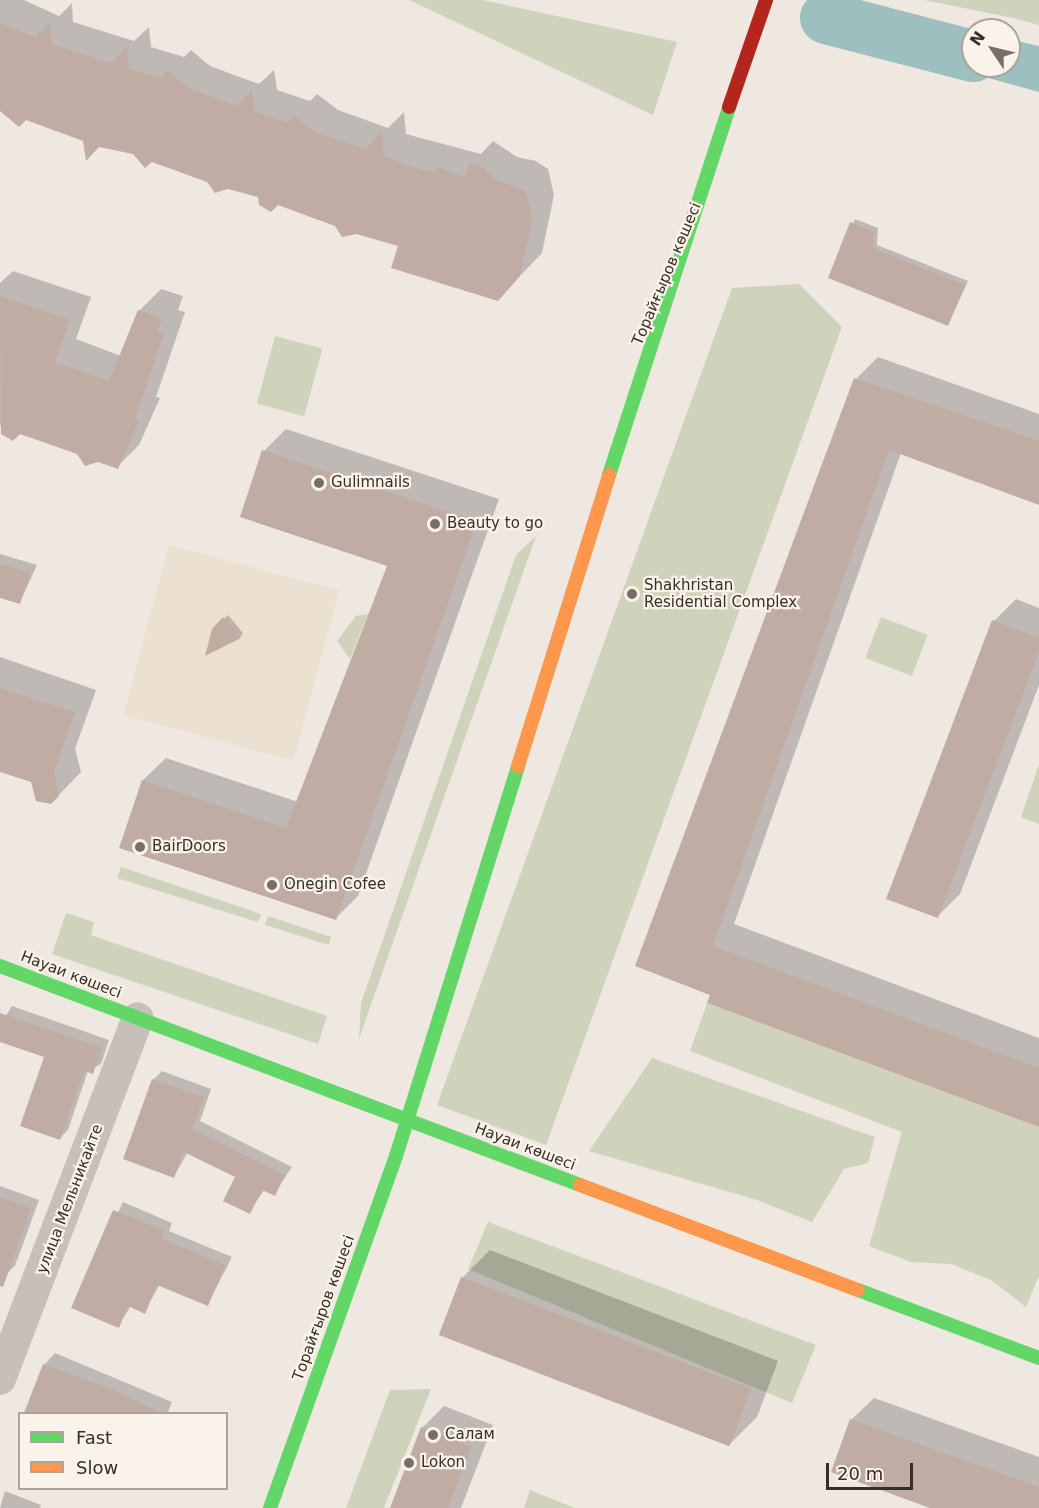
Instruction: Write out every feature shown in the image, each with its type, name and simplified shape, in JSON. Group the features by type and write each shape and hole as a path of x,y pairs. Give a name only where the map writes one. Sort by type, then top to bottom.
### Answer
{"street":[{"name":"Торайғыров көшесі","path":"270,1508 408,1119 645,367 718,139 766,0"},
{"name":"Торайғыров көшесі","path":"645,367 714,208"},
{"name":"Науаи көшесі","path":"0,966 1039,1358"},
{"name":"улица Мельникайте","path":"0,1379 138,1018"}],"green space":[{"path":"409,0 483,0 677,42 653,115"},
{"path":"924,0 1039,0 1039,25 1021,20 1021,18"},
{"path":"799,284 842,327 546,1145 437,1105 732,288"},
{"path":"275,336 322,349 304,416 257,404"},
{"path":"536,536 359,1039 361,1003 516,555"},
{"path":"368,614 350,659 337,641 356,616"},
{"path":"881,617 928,635 912,676 865,658"},
{"path":"1039,764 1039,824 1021,817"},
{"path":"121,867 261,914 258,922 117,878"},
{"path":"66,913 94,922 91,935 327,1016 318,1044 52,954"},
{"path":"268,916 331,937 329,945 265,925"},
{"path":"707,1003 1039,1127 1039,1276 1026,1307 991,1280 951,1264 911,1262 869,1246 902,1132 690,1051"},
{"path":"652,1058 875,1137 868,1163 844,1169 812,1222 757,1200 589,1151"},
{"path":"488,1222 816,1345 792,1403 468,1269"},
{"path":"431,1389 384,1508 346,1508 390,1390"},
{"path":"530,1490 575,1508 524,1508"}],"shaded area":[{"path":"169,545 339,591 293,761 123,715"}],"water":[{"path":"877,9 961,28 961,70 867,44 844,22"},
{"path":"1021,42 1039,46 1039,92 989,78 1021,78"}],"building":[{"path":"0,23 35,37 50,23 52,44 111,63 127,47 129,69 162,78 168,71 188,88 237,106 252,90 255,112 288,123 293,115 315,132 365,149 382,132 384,156 419,169 435,172 437,167 464,177 470,163 484,168 494,179 526,191 533,218 520,276 498,301 391,268 398,246 356,234 342,237 335,226 278,205 271,212 259,205 258,197 228,189 215,193 207,182 152,162 145,168 133,154 99,147 86,161 83,141 26,120 19,127 0,111"},
{"path":"850,222 874,232 873,248 965,285 948,326 828,278"},
{"path":"0,296 70,320 55,362 109,381 138,310 162,319 157,332 164,334 135,419 139,421 118,469 98,462 85,466 77,454 20,434 13,441 1,434"},
{"path":"854,378 1039,441 1039,505 889,450 713,946 1039,1068 1039,1127 707,1003 710,995 635,966"},
{"path":"262,450 477,521 336,920 119,848 142,780 286,828 387,566 240,517"},
{"path":"0,564 30,573 20,604 0,598"},
{"path":"223,617 241,638 205,656 212,629"},
{"path":"992,620 1039,638 1039,652 938,918 886,899"},
{"path":"0,688 75,712 54,772 59,796 51,804 36,801 31,782 0,772"},
{"path":"0,1013 102,1048 93,1074 84,1071 60,1140 20,1126 44,1057 0,1042"},
{"path":"152,1079 204,1097 192,1129 285,1175 275,1196 262,1190 250,1214 223,1201 235,1177 184,1152 174,1178 123,1159"},
{"path":"0,1197 31,1208 3,1287 0,1286"},
{"path":"113,1210 165,1231 162,1239 225,1265 208,1306 157,1285 145,1314 128,1306 119,1328 71,1308"},
{"path":"461,1277 751,1388 729,1446 439,1335"},
{"path":"43,1364 114,1390 159,1412 24,1412"},
{"path":"850,1419 1039,1487 1039,1508 930,1508 831,1472"},
{"path":"421,1427 472,1447 448,1508 390,1508"}],"waterway":[{"path":"826,18 961,53"}],"traffic: fast":[{"path":"609,475 729,107"},
{"path":"270,1508 396,1156 518,766"},
{"path":"0,966 580,1185"},
{"path":"858,1290 1039,1358"}],"traffic: slow":[{"path":"518,766 609,475"},
{"path":"580,1185 858,1290"}],"traffic: jam":[{"path":"729,107 766,0"}],"place":[{"name":"Gulimnails","path":"319,483"},
{"name":"Beauty to go","path":"435,524"},
{"name":"Shakhristan Residential Complex","path":"632,594"},
{"name":"BairDoors","path":"140,847"},
{"name":"Onegin Cofee","path":"272,885"},
{"name":"Салам","path":"433,1435"},
{"name":"Lokon","path":"409,1463"}]}
